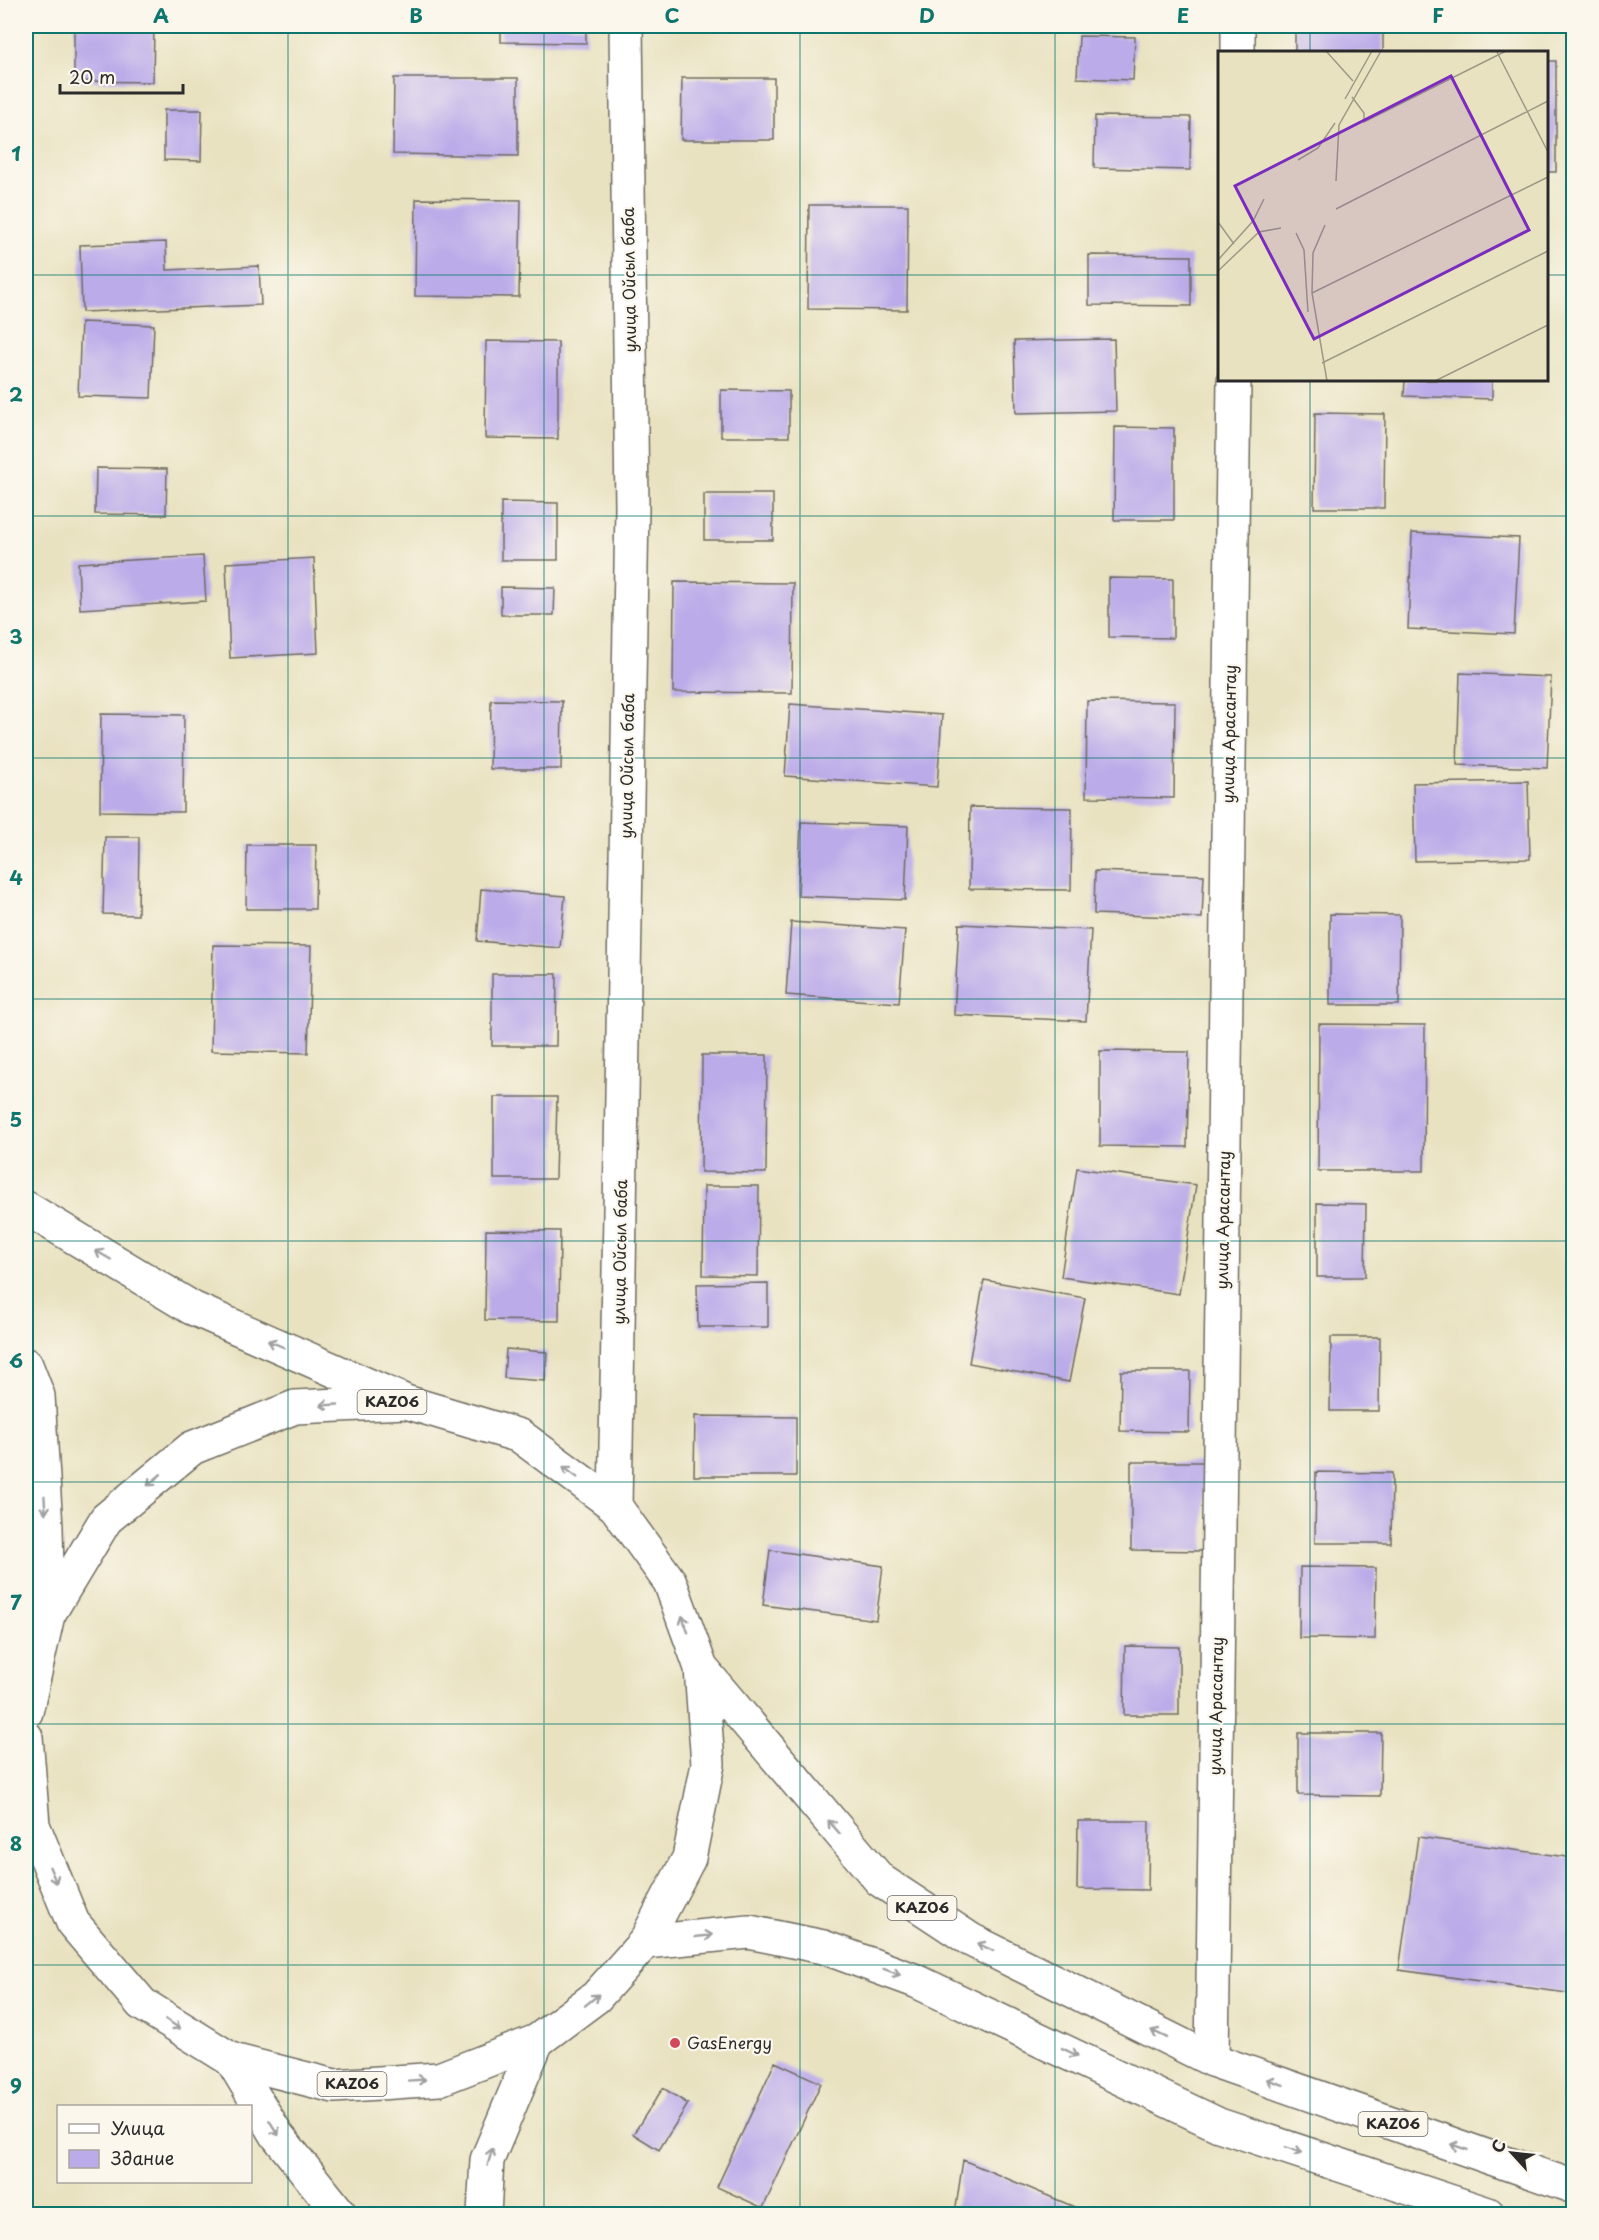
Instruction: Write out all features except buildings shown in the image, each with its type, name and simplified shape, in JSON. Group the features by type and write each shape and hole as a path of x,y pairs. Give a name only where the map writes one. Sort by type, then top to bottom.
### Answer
{"main road":[{"name":"улица Ойсыл баба","path":"615,1506 632,507 626,26"},
{"path":"1238,26 1238,51"},
{"name":"улица Арасантау","path":"1212,2060 1234,381"},
{"name":"KАZ06","path":"26,1208 192,1308 406,1401 520,1436 615,1506 670,1582 701,1668 708,1764 689,1858 645,1942 596,1997 537,2041 439,2079 334,2086 232,2060 142,2004 73,1923 33,1825 26,1737"},
{"name":"KАZ06","path":"26,1365 38,1396 46,1528 48,1615 26,1712"},
{"name":"KАZ06","path":"48,1615 106,1519 192,1448 295,1407 406,1401"},
{"name":"KАZ06","path":"701,1668 880,1880 971,1940 1212,2060 1574,2187"},
{"path":"645,1942 749,1932 823,1947 916,1981 1219,2125 1488,2214"},
{"path":"484,2214 487,2160 537,2041"},
{"path":"232,2060 277,2135 340,2214"}],"place":[{"name":"GasEnergy","path":"675,2043"}]}
